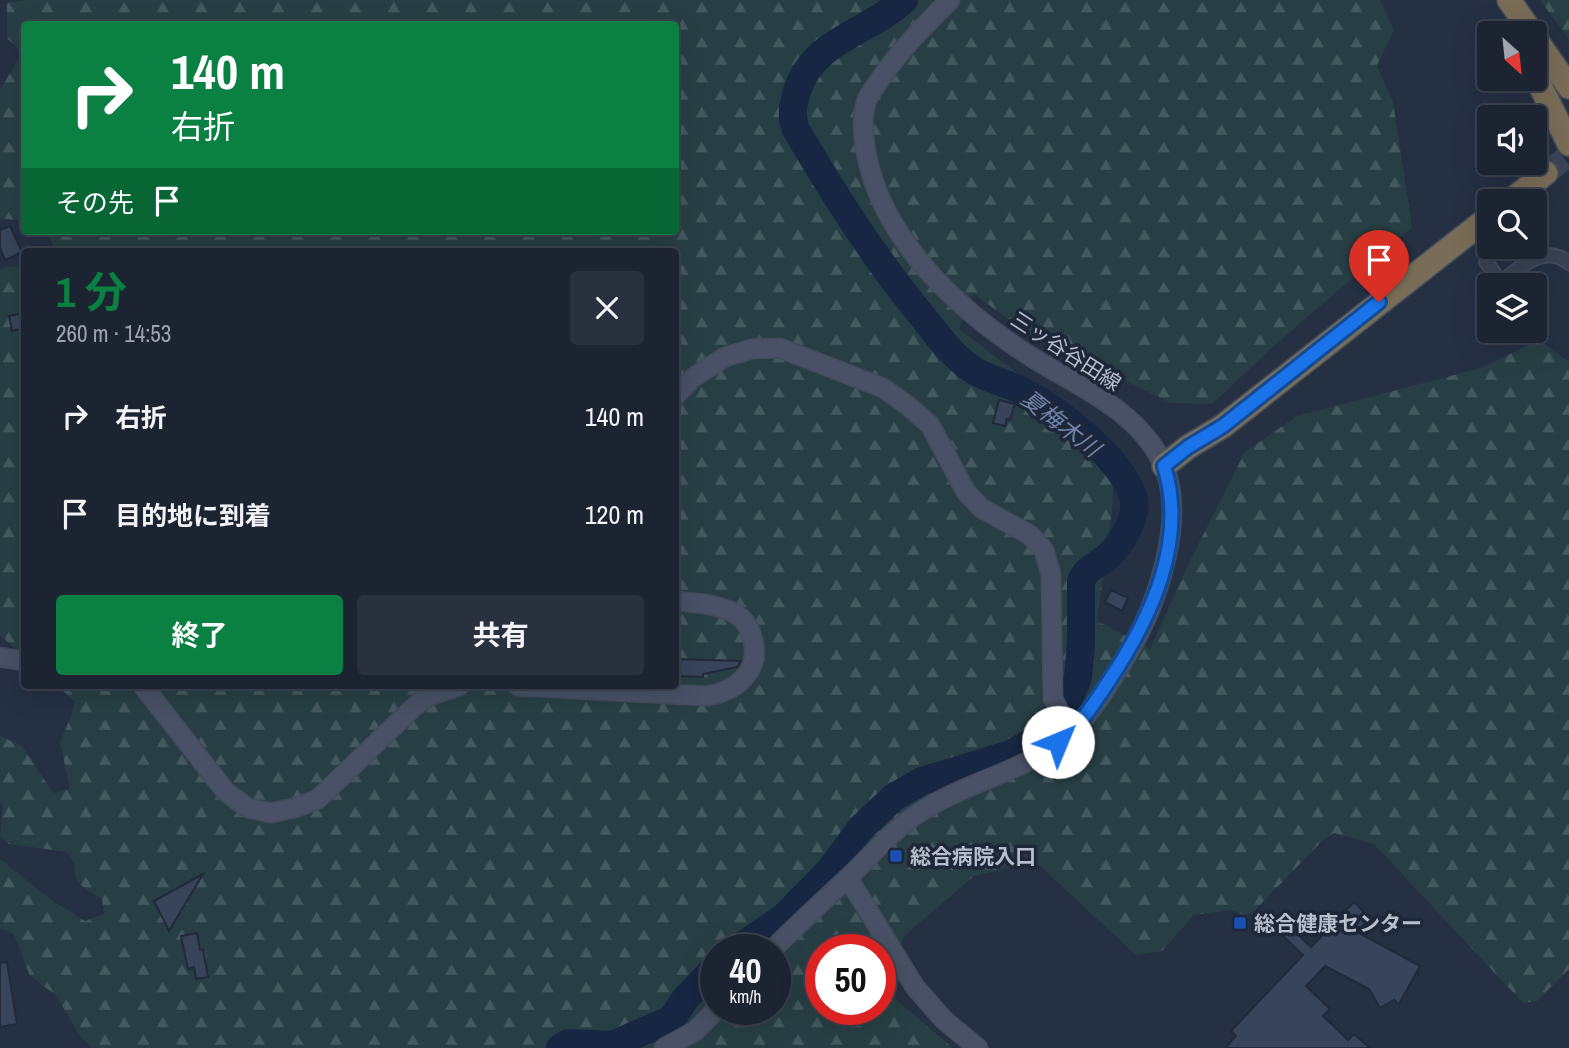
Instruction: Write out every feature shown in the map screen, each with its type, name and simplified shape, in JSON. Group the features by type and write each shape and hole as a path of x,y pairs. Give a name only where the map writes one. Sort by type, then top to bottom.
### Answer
{"highway":[{"path":"1502,2 1511,21"},
{"path":"1502,2 1520,21"},
{"path":"1547,55 1569,87"},
{"path":"1547,79 1569,113"},
{"path":"1543,91 1569,144"},
{"path":"1531,189 1550,178 1540,189"},
{"path":"1164,466 1188,447 1223,426 1477,226"},
{"path":"1164,466 1195,461 1233,436 1477,243"}],"street":[{"name":"三ッ谷谷田線","path":"789,934 895,832 920,812 1046,751 1069,730 1096,701 1131,648 1157,594 1168,552 1171,516 1169,481 1164,466 1140,431 1096,393 992,331 957,301 902,236 886,211 871,179 863,121 867,99 899,52 950,0"},
{"path":"1486,262 1501,282 1529,260 1542,256 1555,255 1569,263"},
{"path":"679,392 694,377 725,357 752,349 780,348 883,388 908,405 930,425 966,492 981,508 1030,536 1044,550 1051,575 1053,699 1069,730"},
{"path":"574,689 706,696 730,690 747,676 752,665 754,643 750,629 735,614 711,605 679,600"},
{"path":"0,657 21,660"},
{"path":"145,689 226,792 248,808 271,813 318,799 415,706 429,696 450,689"},
{"path":"848,878 915,987 944,1020 978,1048"},
{"path":"664,1048 701,1025"}],"green space":[{"path":"27,0 1380,0 1394,30 1377,65 1393,102 1412,227 1276,344 1212,404 1171,403 1028,334 973,293 959,329 1115,447 1112,510 1097,621 1150,649 1191,559 1245,452 1297,416 1481,368 1533,343 1543,343 1569,362 1569,969 1537,1001 1523,1003 1374,844 1334,833 1323,840 1252,913 1244,915 1231,910 1194,915 1162,951 1136,955 1036,862 974,876 905,935 896,956 896,934 805,934 805,1025 896,1025 896,1000 953,1048 92,1048 80,1036 56,995 30,976 14,934 0,928 0,859 51,900 85,921 104,914 102,899 85,889 75,877 75,864 67,852 9,844 0,837 3,805 0,802 0,736 22,746 53,793 70,789 60,742 75,701 61,689 679,689 679,248 54,248 48,235 679,235 679,21 21,21 21,52 7,38 7,3"},
{"path":"1540,0 1569,0 1569,39"},
{"path":"21,55 21,220 0,219 0,90"},
{"path":"8,266 21,268 21,654 0,635 0,270"}],"building":[{"path":"10,226 21,252 5,260 0,248 0,230"},
{"path":"21,314 21,329 12,331 9,316"},
{"path":"999,400 1015,404 1005,426 993,423"},
{"path":"1111,590 1128,598 1122,611 1105,602"},
{"path":"679,659 741,661 737,667 703,674 703,677 679,676"},
{"path":"203,874 169,931 154,901"},
{"path":"1354,902 1370,918 1357,932 1420,966 1399,1004 1394,1000 1380,1008 1369,989 1325,966 1306,986 1330,1009 1323,1016 1348,1040 1354,1034 1370,1048 1225,1048 1236,1036 1231,1031 1303,955 1281,934 1289,926 1311,947"},
{"path":"197,933 208,977 196,979 194,967 188,969 181,936"},
{"path":"7,962 17,1024 0,1027 0,963"}],"waterway":[{"name":"夏梅木川","path":"759,934 784,917 830,870 861,828 894,797 922,781 1011,754 1037,739 1071,695 1078,678 1083,576 1118,545 1134,512 1133,496 1126,481 1101,449 1067,420 1033,397 970,368 945,344 871,249 795,128 793,110 797,91 816,60 843,38 904,0"},
{"name":"夏梅木川","path":"560,1048 568,1043 612,1045 672,1019 685,999 700,984"}],"tunnel":[{"path":"1547,172 1569,155"}],"place":[{"name":"総合病院入口","path":"896,856"},
{"name":"総合健康センター","path":"1240,923"}],"route":[{"path":"1058,742 1071,733 1096,701 1131,648 1157,594 1168,552 1171,516 1169,481 1164,466 1188,447 1223,426 1379,302"}]}
